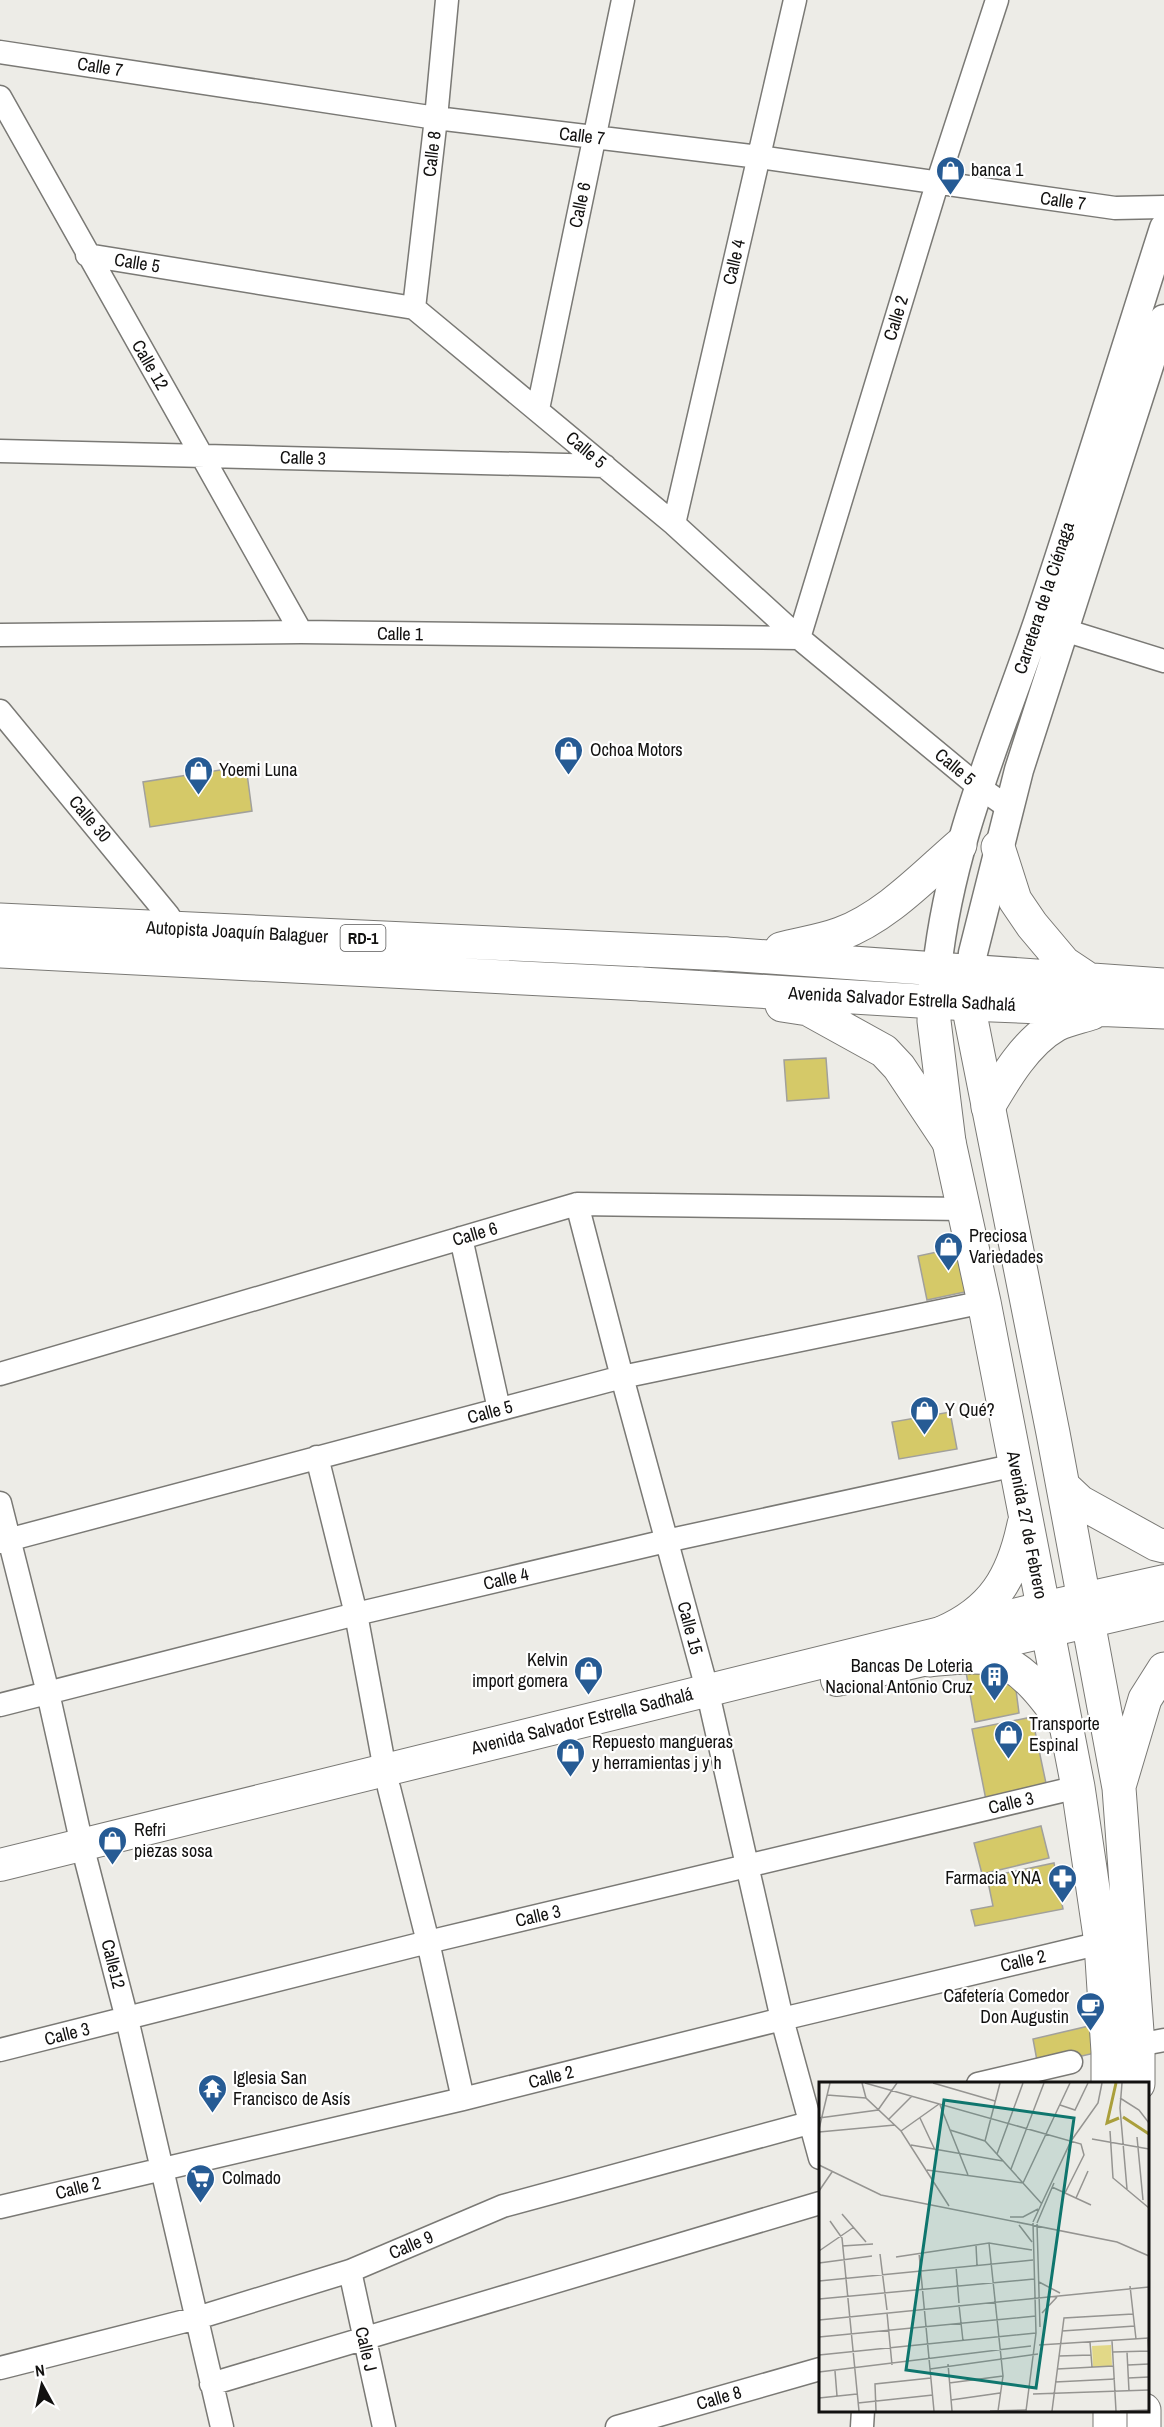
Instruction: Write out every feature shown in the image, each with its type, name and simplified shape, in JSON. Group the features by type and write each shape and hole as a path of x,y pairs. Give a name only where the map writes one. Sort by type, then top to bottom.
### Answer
{"main road":[{"path":"726,954 776,950 841,933 862,923 889,904 960,844"},
{"path":"988,1107 1015,1062 1056,1025 1097,995 1064,963 1032,925 1015,900 998,847"},
{"name":"Autopista Joaquín Balaguer","path":"0,920 726,954"},
{"name":"Autopista Joaquín Balaguer","path":"0,951 641,984"},
{"name":"Avenida Salvador Estrella Sadhalá","path":"726,954 971,971 1097,995 1164,1012"},
{"name":"Avenida 27 de Febrero","path":"937,969 933,1001 949,1142 984,1302 1078,1787 1101,1943 1108,2082"},
{"path":"971,971 968,1004 1007,1193 1119,1788 1151,2043 1139,2082"},
{"path":"641,984 808,1009 885,1051 949,1142"},
{"name":"Avenida Salvador Estrella Sadhalá","path":"641,984 968,1004 1097,995 1164,985"},
{"path":"1063,1486 1080,1502 1156,1544 1164,1546"},
{"path":"935,1646 984,1609 999,1589 1020,1544 1025,1519"},
{"name":"Avenida Salvador Estrella Sadhalá","path":"1086,1611 1164,1581"},
{"name":"Avenida Salvador Estrella Sadhalá","path":"0,1885 85,1854 710,1699 1086,1611 1164,1604"},
{"path":"935,1646 970,1656 993,1658 1014,1669 1045,1696 1064,1722"},
{"path":"1119,1788 1145,1699 1164,1669"},
{"name":"Avenida Salvador Estrella Sadhalá","path":"0,1865 85,1854"}],"street":[{"name":"Calle 8","path":"414,308 447,0"},
{"name":"Calle 6","path":"538,409 622,0"},
{"name":"Calle 4","path":"674,524 795,0"},
{"name":"Calle 2","path":"800,638 936,184 997,0"},
{"name":"Calle 7","path":"0,52 436,118 759,157 1115,208 1164,207"},
{"name":"Calle 12","path":"0,97 301,632"},
{"name":"Carretera de la Ciénaga","path":"937,969 949,888 960,844 1038,621 1164,228"},
{"name":"Calle 5","path":"87,255 414,308 674,524 800,638 979,787 1009,808"},
{"name":"Carretera de la Ciénaga","path":"971,971 998,847 1018,770 1164,319"},
{"name":"Calle 3","path":"0,451 605,466"},
{"path":"1038,621 1164,661"},
{"name":"Calle 1","path":"0,635 301,632 800,638"},
{"name":"Calle 30","path":"0,711 168,915 177,929"},
{"name":"Calle 6","path":"0,1374 577,1204 965,1209"},
{"name":"Calle 15","path":"577,1204 710,1699 782,2019 816,2121 819,2149"},
{"path":"461,1238 499,1409"},
{"name":"Calle 5","path":"4,1541 317,1456 622,1377 984,1302"},
{"path":"317,1456 356,1614 387,1779 428,1942 463,2098"},
{"name":"Calle 4","path":"0,1705 356,1614 666,1541 1016,1465"},
{"name":"Calle12","path":"0,1503 4,1541 48,1694 85,1854 127,2019 222,2427"},
{"name":"Calle 3","path":"0,2050 428,1942 1078,1787"},
{"name":"Calle 2","path":"0,2206 463,2098 1101,1943"},
{"path":"986,2082 1071,2062"},
{"name":"Calle 9","path":"0,2368 197,2318 350,2271 504,2206 816,2121"},
{"path":"211,2384 819,2204"},
{"name":"Calle J","path":"350,2271 363,2340 384,2427"},
{"name":"Calle 8","path":"617,2427 819,2369"},
{"path":"862,2427 863,2412"}],"building":[{"name":"Yoemi Luna","path":"246,766 252,811 150,827 143,782"},
{"path":"826,1058 829,1098 787,1101 784,1060"},
{"name":"Preciosa Variedades","path":"970,1245 979,1289 927,1300 918,1256"},
{"name":"Y Qué?","path":"950,1412 957,1449 899,1459 892,1422"},
{"name":"Bancas De Loteria Nacional Antonio Cruz","path":"966,1672 996,1675 1016,1690 1019,1713 975,1722"},
{"name":"Transporte Espinal","path":"1032,1717 1047,1788 986,1800 972,1729"},
{"path":"1041,1826 1049,1858 982,1874 974,1843"},
{"path":"1054,1863 1063,1909 975,1926 971,1910 993,1906 987,1877"},
{"path":"1089,2026 1095,2053 1038,2066 1033,2039"}],"place":[{"name":"banca 1","path":"950,196"},
{"name":"Ochoa Motors","path":"569,776"},
{"name":"Yoemi Luna","path":"198,796"},
{"name":"Preciosa Variedades","path":"948,1272"},
{"name":"Y Qué?","path":"924,1436"},
{"name":"Kelvin import gomera","path":"589,1696"},
{"name":"Bancas De Loteria Nacional Antonio Cruz","path":"994,1702"},
{"name":"Transporte Espinal","path":"1008,1760"},
{"name":"Repuesto mangueras y herramientas j y h","path":"571,1778"},
{"name":"Refri piezas sosa","path":"113,1866"},
{"name":"Farmacia YNA","path":"1062,1904"},
{"name":"Cafetería Comedor Don Augustin","path":"1090,2032"},
{"name":"Iglesia San Francisco de Asís","path":"212,2114"},
{"name":"Colmado","path":"201,2204"}]}
